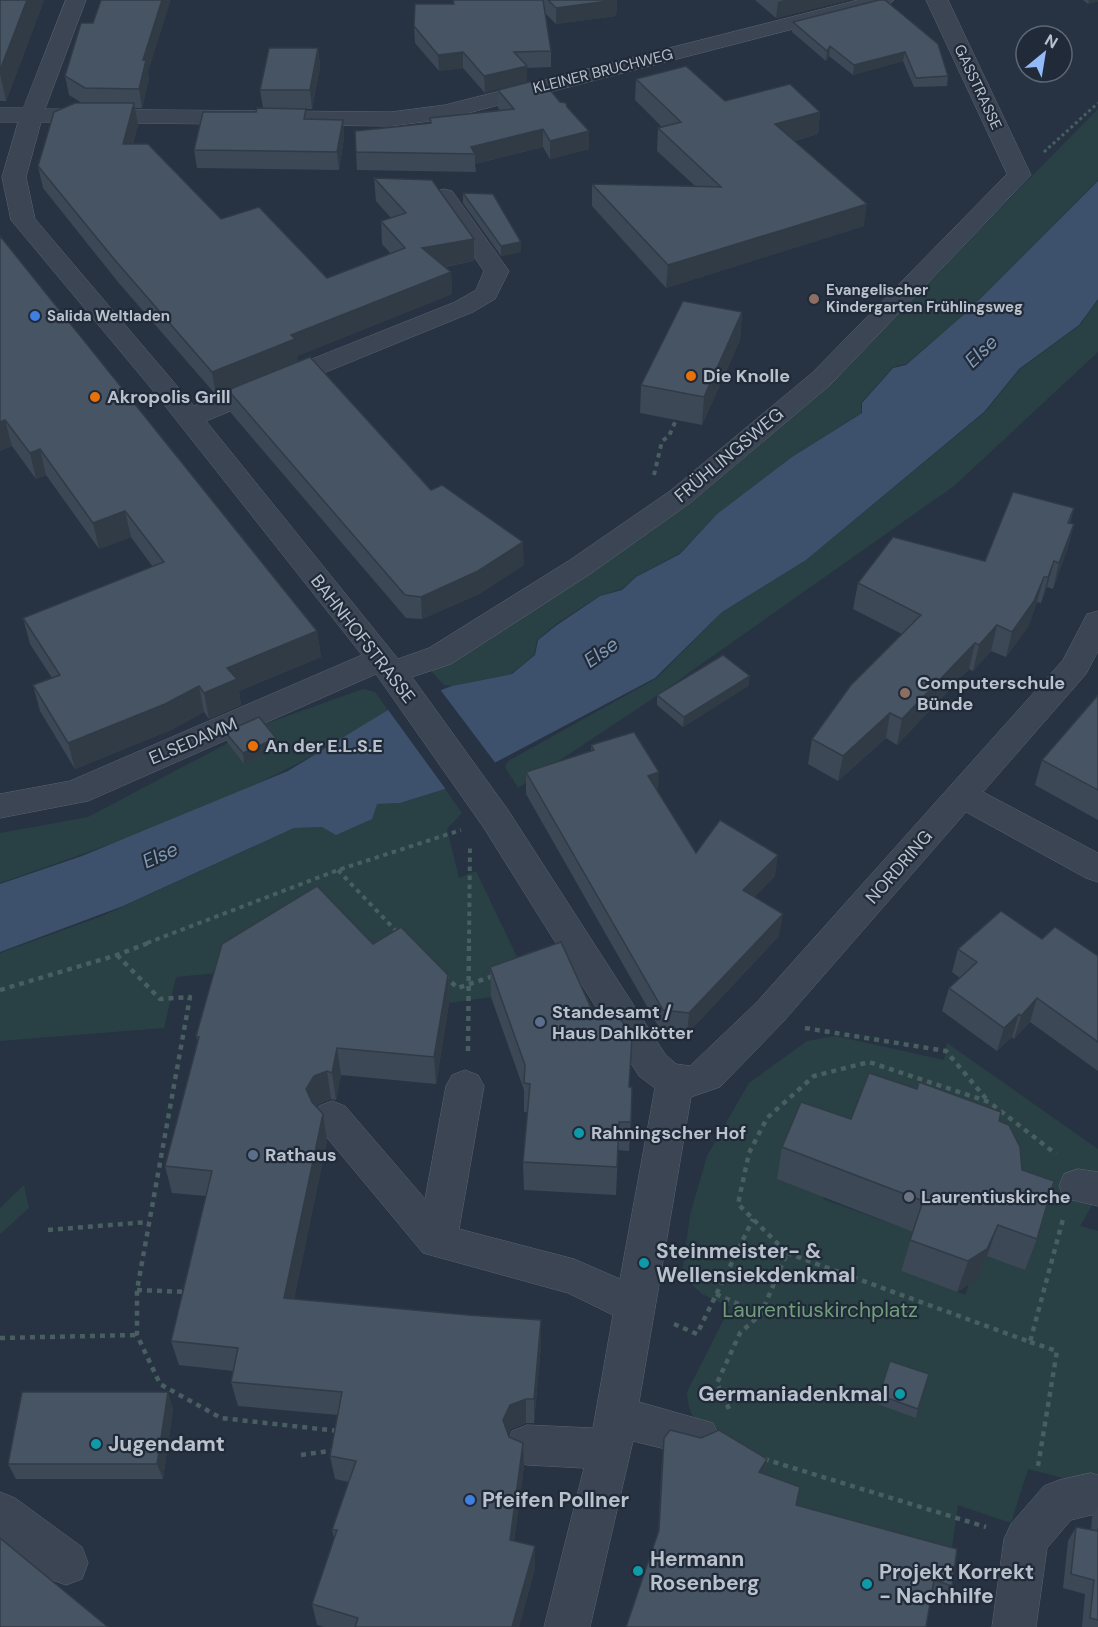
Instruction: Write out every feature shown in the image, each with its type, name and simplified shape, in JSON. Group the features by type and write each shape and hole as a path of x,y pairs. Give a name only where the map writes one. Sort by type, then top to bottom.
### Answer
{"street":[{"name":"BAHNHOFSTRASSE","path":"76,0 32,114 14,177 22,220 188,418 392,673 496,819 652,1065 663,1075 675,1080"},
{"name":"KLEINER BRUCHWEG","path":"0,115 391,119 445,112 883,0"},
{"name":"GASSTRASSE","path":"937,0 1019,175"},
{"name":"FRÜHLINGSWEG","path":"392,673 440,656 580,567 680,497 820,379 1019,175"},
{"path":"188,418 464,308 486,294 497,272 444,196"},
{"name":"NORDRING","path":"675,1080 690,1082 707,1076 770,1012 1075,666 1098,621"},
{"name":"ELSEDAMM","path":"0,806 76,792 392,673"},
{"path":"962,795 1098,869"},
{"path":"437,1241 466,1071"},
{"path":"567,1627 613,1433 666,1120 675,1080"},
{"path":"332,1117 437,1241 574,1277 635,1305"},
{"path":"527,1445 613,1433 698,1437"},
{"path":"1014,1627 1026,1539 1059,1502 1090,1494 1098,1496"},
{"path":"0,1513 66,1563"}],"path":[{"path":"1019,175 1098,103"},
{"path":"654,477 662,441 669,436 676,420"},
{"path":"0,990 117,955 338,870 461,830"},
{"path":"466,1071 470,838"},
{"path":"338,870 398,933"},
{"path":"117,955 160,999 190,997 137,1290 137,1335 160,1384 221,1418 350,1433"},
{"path":"440,972 458,988 501,973"},
{"path":"811,1030 864,1036 946,1052 989,1102 1054,1151 1088,1188 1066,1210 1030,1342"},
{"path":"989,1102 869,1062 814,1076 766,1118 749,1153 738,1204 787,1253 1057,1351 1038,1469"},
{"path":"697,1334 753,1219"},
{"path":"48,1230 148,1222"},
{"path":"730,1413 717,1383 740,1333 760,1314 787,1253"},
{"path":"137,1290 197,1292"},
{"path":"716,1294 760,1314"},
{"path":"0,1338 137,1335"},
{"path":"302,1455 340,1449"},
{"path":"759,1457 1026,1539"}],"green space":[{"path":"1098,109 1098,180 968,311 906,364 893,367 861,403 861,413 792,457 717,514 680,553 635,577 622,589 599,596 556,624 537,640 534,655 511,674 452,686 444,685 431,671 638,539 704,492 835,376"},
{"path":"1098,300 1098,352 954,486 649,701 518,788 505,767 508,761 657,678 722,612 806,560 985,412 1019,370 1080,325"},
{"path":"363,689 375,692 388,710 297,764 200,809 100,848 0,883 0,833 88,817 262,725"},
{"path":"445,789 462,813 447,829 459,878 476,871 517,957 548,946 561,972 491,997 449,1003 418,969 228,972 176,977 164,1028 0,1041 0,953 102,916 294,828 322,827 377,804 400,803"},
{"name":"Laurentiuskirchplatz","path":"835,1036 944,1060 947,1043 1098,1149 1098,1195 1080,1226 1098,1231 1098,1487 1028,1469 1011,1523 958,1505 949,1569 799,1528 699,1425 689,1406 687,1392 730,1307 702,1294 682,1275 690,1215 707,1156 749,1083 807,1041","holes":["862,1099 979,1275 969,1284 965,1295 901,1271 914,1232 823,1199 860,1109 856,1101","887,1369 916,1417 877,1404"]},
{"path":"24,1185 29,1208 0,1234 0,1208"}],"water":[{"name":"Else","path":"1098,181 1098,299 1079,325 1019,369 984,412 806,560 722,612 655,678 445,789 400,803 377,804 372,819 336,835 322,827 294,828 123,906 0,952 0,884 82,856 288,771 388,710 452,686 512,674 535,655 538,640 557,625 600,596 622,590 636,577 680,554 717,514 792,457 862,413 862,403 893,368 906,365 968,311"}],"pier":[{"path":"439,688 497,765 447,791 386,707"}],"building":[{"path":"0,0 27,0 0,70"},
{"path":"101,0 162,0 143,60 146,60 139,89 85,88 65,76 81,23 93,23"},
{"path":"453,0 543,0 551,51 514,52 527,66 484,76 463,52 438,55 414,26 415,4 454,4"},
{"path":"548,0 616,0 556,8"},
{"path":"885,0 938,44 948,76 916,78 905,52 854,65 830,46 827,51 793,22"},
{"path":"269,48 318,48 310,90 260,90"},
{"path":"686,66 725,101 790,84 820,112 775,124 867,204 668,265 592,184 721,187 658,128 681,122 636,79"},
{"path":"541,79 560,102 566,103 589,131 550,141 543,129 471,147 475,154 356,152 355,131 431,123 430,118 514,109 498,90"},
{"path":"75,103 134,103 123,144 148,144 221,219 259,207 327,278 405,248 381,221 406,213 374,178 432,180 474,239 422,248 451,272 291,335 295,339 212,372 114,259 38,166 54,112"},
{"path":"257,108 306,109 304,119 343,120 337,152 194,150 203,112 256,112"},
{"path":"463,193 493,194 521,242 501,246"},
{"path":"0,236 317,631 227,668 237,679 204,693 199,686 165,704 68,743 33,685 60,675 23,618 164,562 125,511 93,523 40,449 30,453 5,420 0,422"},
{"path":"683,301 742,312 704,397 641,385"},
{"path":"310,357 431,490 442,485 523,542 478,571 421,597 405,595 228,390"},
{"path":"1013,492 1074,508 1068,523 1074,524 1059,563 1054,561 1034,601 1012,632 997,625 979,645 975,643 902,719 890,713 843,756 812,739 851,685 921,615 858,583 893,537 985,561"},
{"path":"723,655 750,676 684,717 657,695"},
{"path":"1098,695 1098,790 1042,760"},
{"path":"259,717 276,738 243,753 225,732"},
{"path":"634,732 659,772 648,776 696,853 720,820 778,855 743,890 783,914 689,1013 663,1010 526,772 594,750 591,745"},
{"path":"317,886 373,944 401,927 448,975 434,1057 337,1048 332,1073 327,1071 314,1076 306,1089 312,1102 323,1114 284,1298 541,1320 534,1399 526,1399 510,1405 503,1420 509,1437 523,1443 510,1540 535,1546 512,1627 355,1627 358,1618 312,1604 337,1530 332,1530 356,1461 330,1456 342,1392 231,1382 238,1348 171,1341 212,1171 165,1166 199,1037 196,1036 222,944"},
{"path":"1001,911 1042,939 1055,927 1098,956 1098,1042 1037,998 1021,1016 1019,1014 1004,1028 949,988 977,962 958,949"},
{"path":"561,942 593,1012 613,1007 632,1037 629,1087 632,1087 631,1122 619,1122 617,1167 523,1162 530,1084 524,1083 525,1065 490,967"},
{"name":"Laurentiuskirche","path":"869,1073 917,1089 919,1082 1001,1112 999,1121 1009,1125 1020,1147 1022,1170 1054,1181 1037,1239 998,1225 987,1249 968,1261 910,1240 923,1201 782,1147 801,1102 851,1119"},
{"path":"890,1361 929,1374 918,1409 879,1395"},
{"name":"Jugendamt","path":"22,1392 168,1392 157,1464 8,1464"},
{"path":"670,1430 701,1438 719,1430 767,1459 759,1472 800,1487 796,1505 957,1549 952,1586 934,1580 926,1627 626,1627 659,1530 664,1438"},
{"path":"1076,1527 1098,1531 1098,1620 1090,1618 1094,1580 1071,1574"},
{"path":"0,1538 108,1627 0,1627"}],"place":[{"name":"Evangelischer Kindergarten Frühlingsweg","path":"814,299"},
{"name":"Salida Weltladen","path":"35,316"},
{"name":"Die Knolle","path":"691,376"},
{"name":"Akropolis Grill","path":"95,397"},
{"name":"Computerschule Bünde","path":"905,693"},
{"name":"An der E.L.S.E","path":"253,746"},
{"name":"Standesamt / Haus Dahlkötter","path":"540,1022"},
{"name":"Rahningscher Hof","path":"579,1133"},
{"name":"Rathaus","path":"253,1155"},
{"name":"Laurentiuskirche","path":"909,1197"},
{"name":"Steinmeister- & Wellensiekdenkmal","path":"644,1263"},
{"name":"Germaniadenkmal","path":"900,1394"},
{"name":"Jugendamt","path":"96,1444"},
{"name":"Pfeifen Pollner","path":"470,1500"},
{"name":"Hermann Rosenberg","path":"638,1571"},
{"name":"Projekt Korrekt - Nachhilfe","path":"867,1584"}]}
